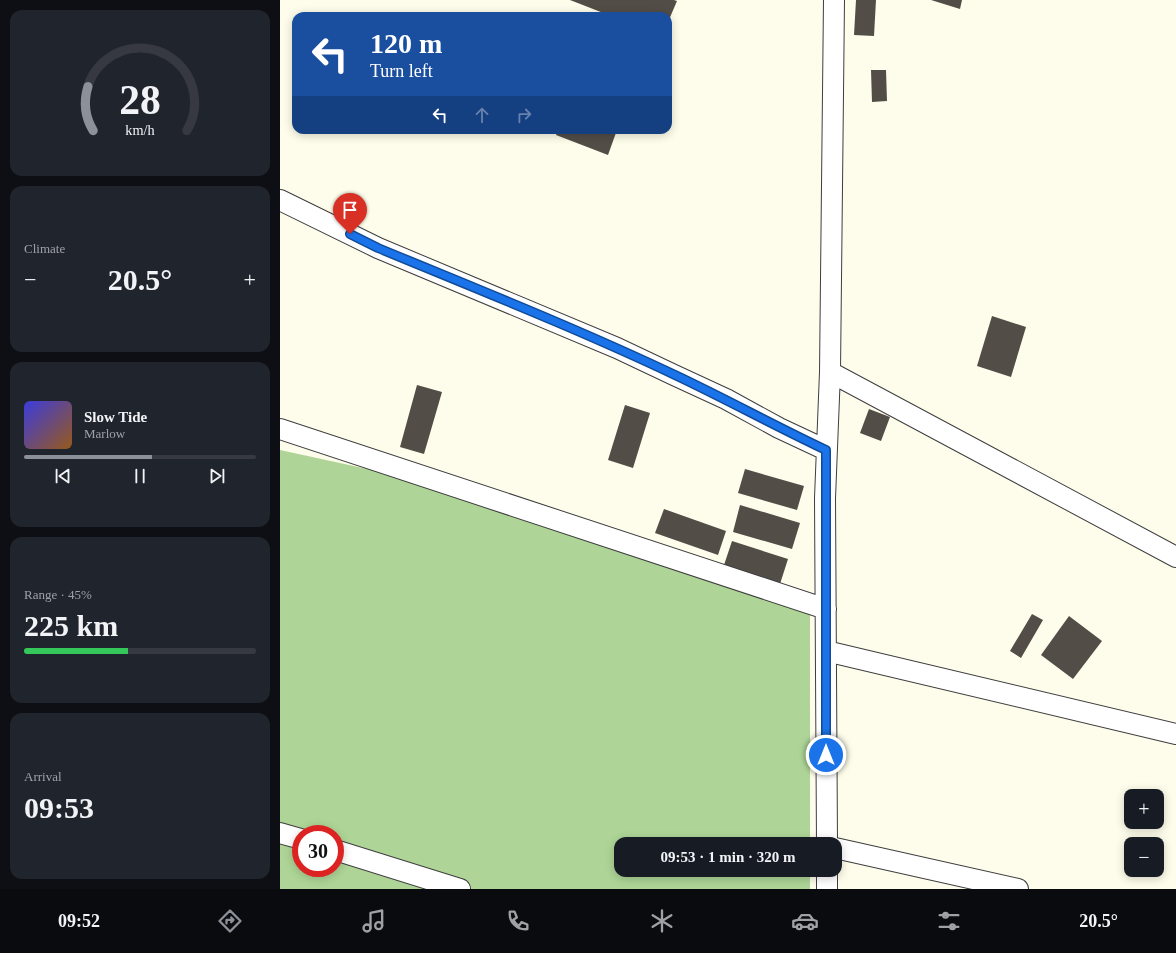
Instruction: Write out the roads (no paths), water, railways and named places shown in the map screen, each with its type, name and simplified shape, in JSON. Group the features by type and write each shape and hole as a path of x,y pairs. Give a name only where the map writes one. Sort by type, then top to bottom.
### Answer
{"street":[{"path":"827,837 826,450 830,372 834,0"},
{"path":"280,200 378,248 499,298 674,374 726,399 779,428 826,450"},
{"path":"830,372 1176,557"},
{"path":"280,429 826,609"},
{"path":"826,651 1176,734"},
{"path":"280,832 292,836"},
{"path":"842,850 1018,889"},
{"path":"344,853 460,889"},
{"path":"827,877 827,889"}]}
